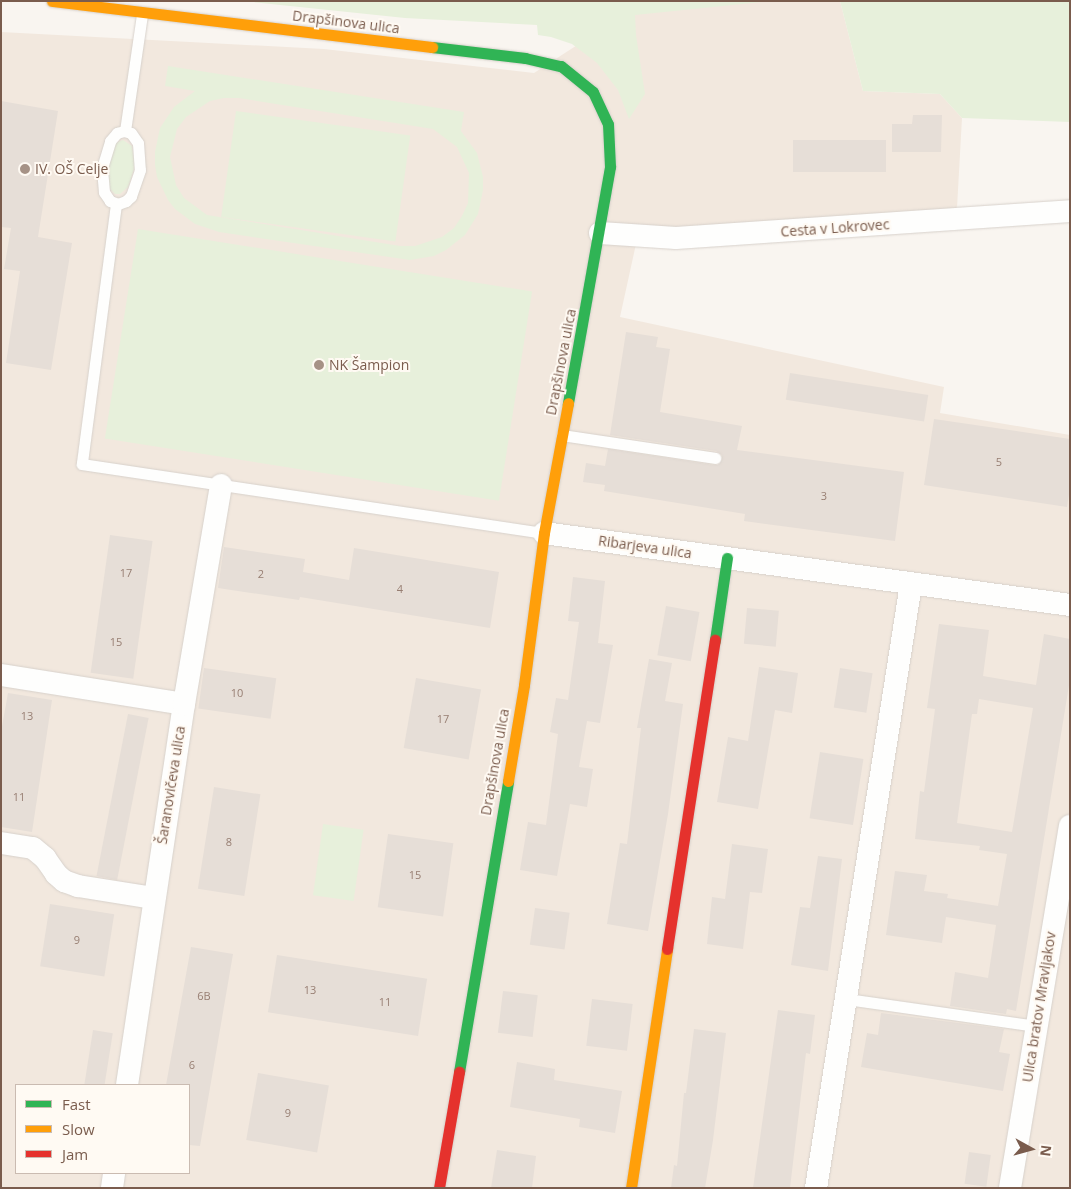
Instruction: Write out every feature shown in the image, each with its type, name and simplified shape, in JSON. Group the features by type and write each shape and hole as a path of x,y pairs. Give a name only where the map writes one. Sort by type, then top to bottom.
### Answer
{"street":[{"name":"Drapšinova ulica","path":"52,1 142,14 525,58 561,66 593,92 608,124 610,168 600,233 544,533 524,685 439,1188"},
{"name":"Cesta v Lokrovec","path":"600,233 676,238 1070,211"},
{"name":"Šaranovičeva ulica","path":"127,1084 184,704 221,485"},
{"name":"Ribarjeva ulica","path":"544,533 1070,605"},
{"path":"631,1188 727,558"},
{"path":"816,1188 911,584"},
{"path":"1,675 184,704"},
{"name":"Ulica bratov Mravljakov","path":"1010,1188 1070,826"},
{"path":"1,843 33,848 64,881 78,886 154,898"},
{"path":"112,1188 114,1174"}],"lane":[{"path":"125,131 142,14"},
{"path":"125,131 133,134 138,143 140,170 131,196 124,203 116,204 108,200 104,192 102,164 110,141 117,134 125,131"},
{"name":"Ribarjeva ulica","path":"116,204 82,464 544,533"},
{"path":"562,435 714,458"},
{"path":"846,999 1036,1026"}],"shaded area":[{"path":"715,1 840,1 863,91 940,94 962,118 956,226 636,244 620,317 944,387 940,413 1070,435 1070,1188 1,1188 1,32 324,49 534,73 636,7"}],"green space":[{"path":"243,1 772,1 635,15 636,35 645,94 629,119 618,90 597,63 572,44 538,35 537,25 405,18"},
{"path":"840,1 1070,1 1070,122 962,118 940,94 863,91"},
{"path":"168,66 464,112 461,131 477,153 483,177 483,190 478,214 465,235 446,250 434,256 410,260 219,232 195,224 175,209 168,200 157,177 155,152 160,128 174,107 195,91 165,86","holes":["224,98 239,98 433,129 457,147 469,173 468,203 462,216 454,228 442,237 415,246 400,246 207,215 184,198 176,185 170,157 177,129 186,117 210,101"]},
{"path":"236,111 410,135 395,241 221,217"},
{"path":"123,140 132,146 135,166 128,187 120,194 115,194 108,187 107,160 115,143"},
{"name":"NK Šampion","path":"138,229 532,291 499,501 105,438"},
{"path":"323,824 364,830 354,901 313,895"}],"building":[{"path":"1,101 58,111 38,237 72,243 51,370 6,363 20,271 4,269 11,228 1,227"},
{"path":"913,115 942,115 941,152 892,152 892,124 912,124"},
{"path":"793,140 886,140 886,172 793,172"},
{"path":"626,332 658,337 656,347 670,349 660,412 742,426 737,450 904,472 895,541 744,521 745,514 604,491 605,485 583,482 586,463 605,466 608,449 714,465 718,465 722,460 722,455 716,451 610,435"},
{"path":"790,373 928,395 924,422 786,400"},
{"path":"934,419 1070,439 1070,488 1067,507 924,485"},
{"path":"110,535 153,541 133,679 91,673"},
{"path":"224,547 305,559 303,572 349,580 354,548 499,572 490,628 300,597 299,600 218,588"},
{"path":"573,577 605,581 598,643 613,645 600,723 587,721 579,767 593,769 587,807 570,804 557,876 520,870 528,822 546,825 558,734 550,732 556,698 568,700 579,622 568,621"},
{"path":"666,606 699,612 691,661 657,655"},
{"path":"747,608 779,611 776,647 744,644"},
{"path":"939,624 989,630 983,676 1036,685 1044,634 1070,639 1070,679 1016,1011 1007,1009 1006,1014 950,1006 955,972 988,978 996,925 946,917 942,943 886,935 895,871 927,875 924,891 948,894 947,898 998,906 1007,854 979,850 980,846 915,839 920,791 924,792 935,709 927,708","holes":["979,699 1033,708 1012,832 957,823 972,714 977,714"]},
{"path":"649,659 672,663 665,701 683,704 668,814 648,931 607,924 620,843 627,844 641,728 637,728"},
{"path":"759,667 798,673 792,713 775,710 758,809 717,802 728,737 748,741"},
{"path":"204,668 276,678 271,719 198,709"},
{"path":"840,668 873,673 866,713 834,708"},
{"path":"416,678 481,689 469,759 404,748"},
{"path":"8,693 52,700 32,832 1,827 1,732"},
{"path":"128,714 149,718 117,880 97,876"},
{"path":"820,752 863,759 853,825 810,818"},
{"path":"214,787 260,794 244,896 198,889"},
{"path":"388,834 453,843 443,916 378,907"},
{"path":"732,844 768,849 762,893 750,892 743,949 707,944 712,897 725,899"},
{"path":"818,856 842,859 828,971 791,965 800,907 810,908"},
{"path":"50,904 114,914 104,976 40,966"},
{"path":"535,908 570,913 565,950 530,945"},
{"path":"191,947 233,954 200,1146 190,1145 190,1084 166,1084"},
{"path":"277,955 427,979 418,1036 268,1012"},
{"path":"503,991 538,995 533,1037 498,1033"},
{"path":"592,999 633,1004 627,1051 586,1046"},
{"path":"778,1010 815,1015 810,1054 806,1053 790,1188 753,1188"},
{"path":"881,1013 1004,1029 999,1052 1010,1054 1003,1091 861,1067 867,1033 878,1035"},
{"path":"694,1029 726,1033 713,1140 705,1188 671,1188 674,1165 677,1166 684,1093 686,1093"},
{"path":"93,1030 113,1033 105,1084 84,1084"},
{"path":"517,1062 555,1069 554,1080 622,1091 615,1133 579,1127 580,1119 510,1107"},
{"path":"258,1073 329,1086 317,1152 246,1140"},
{"path":"497,1150 536,1156 532,1188 491,1188"},
{"path":"969,1152 991,1155 986,1187 965,1184"}],"traffic: fast":[{"path":"432,47 525,58 561,66 593,92 608,124 610,167 568,403"},
{"path":"715,640 727,558"},
{"path":"459,1072 508,781"}],"traffic: slow":[{"path":"52,1 432,47"},
{"path":"508,781 524,685 544,533 568,403"},
{"path":"631,1188 667,949"}],"traffic: jam":[{"path":"667,949 715,640"},
{"path":"439,1188 459,1072"}],"place":[{"name":"IV. OŠ Celje","path":"25,169"},
{"name":"NK Šampion","path":"319,365"}]}
